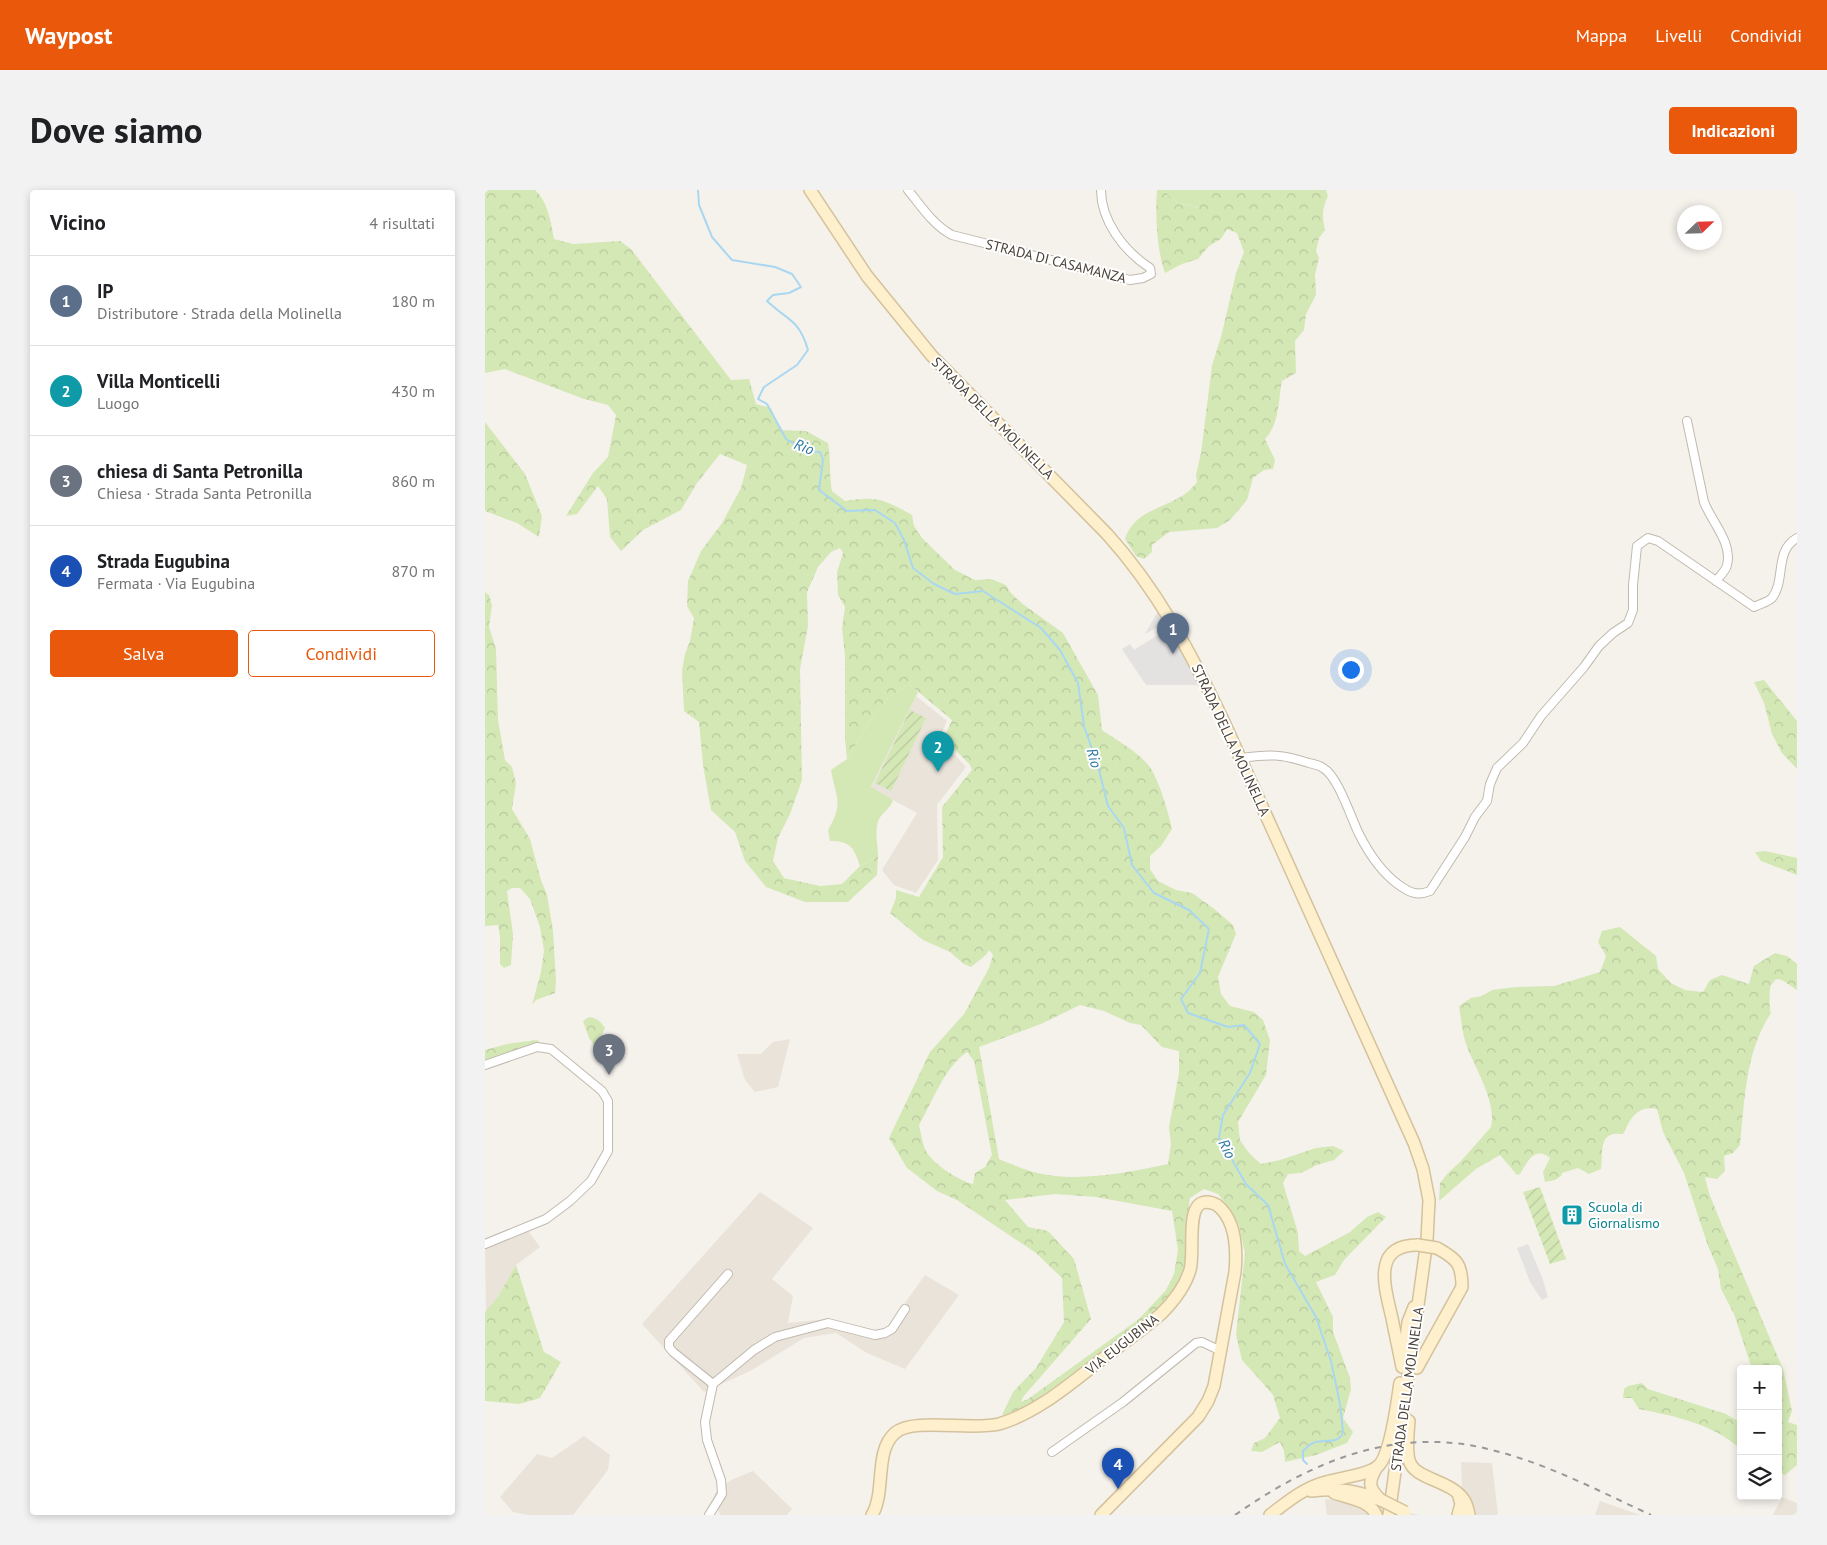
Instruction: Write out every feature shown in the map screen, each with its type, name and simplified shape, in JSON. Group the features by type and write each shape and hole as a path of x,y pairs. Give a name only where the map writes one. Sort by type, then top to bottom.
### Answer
{"street":[{"name":"STRADA DELLA MOLINELLA","path":"810,190 867,276 932,356 1132,560 1172,621 1207,685 1241,758 1415,1143 1423,1169 1429,1200 1427,1240 1389,1515"},
{"name":"STRADA DI CASAMANZA","path":"909,190 928,215 944,231 952,235 1130,280 1143,278 1151,274 1150,268 1136,259 1115,233 1103,212 1101,190"},
{"path":"1687,421 1704,502 1728,552 1727,566 1715,581"},
{"path":"1241,758 1267,754 1290,756 1325,768 1337,782 1359,835 1375,862 1390,879 1405,889 1420,894 1430,891 1465,837 1475,816 1487,801 1497,768 1523,743 1541,716 1584,667 1599,646 1613,633 1629,623 1633,610 1637,546 1648,538 1658,542 1755,607 1767,602 1771,598 1775,591 1785,549 1797,538"},
{"path":"485,1065 537,1047 545,1047 551,1049 602,1090 608,1101 608,1151 591,1181 570,1201 546,1219 485,1244"},
{"name":"VIA EUGUBINA","path":"872,1515 878,1503 883,1454 894,1433 911,1425 984,1426 999,1424 1021,1416 1047,1401 1162,1313 1177,1295 1190,1270 1193,1215 1197,1206 1203,1202 1215,1204 1228,1219 1237,1256 1215,1386 1198,1417 1101,1515"},
{"name":"STRADA DELLA MOLINELLA","path":"1402,1367 1385,1286 1384,1272 1387,1260 1394,1250 1404,1245 1418,1245 1437,1248 1458,1262 1462,1275 1462,1288 1417,1368"},
{"path":"713,1384 673,1352 669,1348 669,1342 728,1274"},
{"name":"STRADA DELLA MOLINELLA","path":"1402,1367 1408,1322 1420,1292"},
{"name":"STRADA DELLA MOLINELLA","path":"1417,1368 1422,1320 1420,1292"},
{"path":"709,1515 722,1494 721,1480 707,1440 705,1422 713,1384 754,1350 775,1337 828,1323 875,1335 885,1333 893,1329 905,1309"},
{"path":"1052,1452 1123,1402 1196,1343 1202,1342 1221,1351"},
{"path":"1383,1501 1375,1494 1370,1484 1371,1477 1385,1456 1395,1415 1402,1367"},
{"path":"1417,1368 1409,1417 1407,1452 1411,1466 1416,1471 1446,1484 1458,1493 1465,1501 1469,1515"},
{"name":"STRADA DELLA MOLINELLA","path":"1393,1487 1389,1471 1395,1415"},
{"name":"STRADA DELLA MOLINELLA","path":"1393,1487 1401,1462 1409,1417"},
{"path":"1270,1515 1288,1501 1324,1482 1352,1476 1377,1467"},
{"path":"1303,1492 1337,1489 1353,1491 1410,1513"},
{"path":"1322,1490 1368,1504 1376,1515"},
{"path":"1458,1493 1461,1504 1458,1515"}],"shaded area":[{"path":"1162,604 1207,685 1146,685 1122,649 1130,644 1134,650 1161,633 1158,627 1145,634"},
{"path":"916,696 947,721 939,738 966,767 937,805 938,860 916,893 894,885 882,870 917,813 871,788"},
{"path":"790,1039 778,1087 755,1092 745,1080 737,1054 761,1054 773,1042"},
{"path":"760,1192 813,1228 772,1279 793,1296 788,1323 827,1319 880,1331 887,1328 925,1275 959,1295 905,1369 867,1353 836,1333 804,1338 750,1371 704,1392 642,1324"},
{"path":"523,1224 540,1247 516,1265 486,1313 485,1245"},
{"path":"1528,1244 1548,1297 1542,1300 1530,1282 1517,1248"},
{"path":"584,1436 610,1455 608,1470 573,1515 528,1515 513,1512 500,1497 537,1454 552,1458"},
{"path":"1461,1462 1492,1463 1498,1515 1463,1515"},
{"path":"753,1471 792,1509 787,1515 720,1515 714,1494 731,1480"},
{"path":"1782,1497 1797,1503 1797,1515 1773,1515"},
{"path":"1325,1499 1420,1515 1327,1515"},
{"path":"1600,1501 1640,1515 1595,1515"}],"green space":[{"path":"485,190 535,190 546,206 554,239 573,244 620,241 631,249 731,380 749,379 756,404 771,408 780,430 806,431 828,443 832,491 845,501 880,500 912,515 914,526 922,538 955,570 975,580 991,579 1006,585 1020,602 1063,633 1098,695 1102,730 1127,746 1149,766 1166,805 1172,829 1161,846 1150,856 1150,869 1158,881 1176,890 1192,893 1233,925 1236,934 1218,977 1221,994 1230,1006 1254,1012 1263,1020 1270,1040 1266,1075 1238,1122 1240,1140 1249,1153 1261,1164 1316,1148 1333,1146 1344,1151 1334,1160 1317,1165 1301,1173 1288,1174 1283,1183 1298,1233 1299,1251 1305,1256 1350,1232 1367,1217 1378,1212 1386,1217 1344,1260 1335,1275 1316,1282 1333,1317 1333,1332 1350,1378 1351,1389 1343,1418 1353,1432 1347,1443 1316,1455 1285,1462 1284,1451 1280,1442 1262,1452 1251,1451 1254,1443 1265,1438 1280,1418 1273,1395 1242,1360 1236,1335 1245,1253 1239,1226 1232,1212 1218,1194 1204,1189 1190,1198 1188,1211 1188,1255 1182,1284 1144,1323 1045,1399 1010,1415 1002,1415 1013,1392 1036,1368 1064,1322 1062,1278 1036,1253 957,1200 937,1191 907,1168 889,1138 930,1052 964,1014 989,968 993,955 989,950 986,955 971,967 964,964 950,952 923,940 890,913 896,898 896,890 919,897 943,857 942,807 972,770 970,765 944,738 952,720 909,684 888,698 875,713 847,759 845,739 845,656 842,628 845,607 838,595 837,572 843,553 840,548 831,552 818,567 807,592 808,626 800,669 802,780 790,814 778,838 773,861 784,878 820,886 842,884 860,866 878,856 877,875 848,902 805,902 766,887 745,861 735,832 711,810 703,765 699,722 684,711 682,670 694,618 687,606 688,581 701,551 722,523 741,488 747,465 720,454 697,483 681,510 643,530 621,551 610,537 607,499 598,486 577,514 566,516 593,473 608,457 616,415 608,405 584,399 505,369 485,373","holes":["1080,1005 1104,1011 1130,1023 1141,1025 1162,1047 1179,1051 1179,1073 1169,1127 1171,1144 1168,1164 1122,1173 1073,1177 1036,1173 999,1159 979,1047 1041,1024","967,1052 974,1061 992,1155 985,1167 975,1173 973,1184 953,1175 933,1160 925,1149 919,1125 945,1076","1055,1194 1096,1197 1172,1211 1178,1250 1174,1274 1166,1290 1139,1319 1028,1399 1021,1402 1023,1397 1091,1319 1074,1259 1048,1231 1028,1227 1005,1200"]},
{"path":"1157,190 1163,190 1178,203 1199,208 1204,190 1326,190 1328,196 1323,213 1325,230 1319,238 1316,251 1319,258 1315,275 1316,295 1306,314 1304,330 1295,341 1296,373 1282,381 1276,419 1265,439 1275,460 1273,469 1264,470 1253,478 1247,500 1230,520 1217,528 1169,532 1152,545 1152,552 1144,559 1136,556 1125,539 1130,528 1147,513 1179,498 1197,482 1196,475 1201,453 1212,365 1221,337 1236,273 1244,252 1237,233 1227,229 1221,239 1209,246 1198,259 1182,264 1165,273 1157,232"},
{"path":"1163,190 1204,190 1200,208 1178,203"},
{"path":"485,422 525,474 542,516 539,537 517,523 485,511"},
{"path":"485,592 489,595 492,605 489,627 496,649 498,720 505,760 512,767 516,783 512,809 530,839 547,895 553,930 555,993 536,1000 532,1005 541,972 544,950 540,927 530,899 520,888 512,888 507,891 513,934 511,965 504,968 500,964 498,925 485,926"},
{"path":"1764,680 1797,721 1797,769 1782,753 1772,734 1764,703 1754,682"},
{"path":"909,684 918,692 871,787 893,800 879,819 876,833 878,856 860,866 856,854 851,847 843,842 830,841 828,830 837,807 831,770 847,759 875,713 888,698"},
{"path":"910,710 926,718 891,791 875,783"},
{"path":"1765,851 1797,858 1797,875 1761,861 1755,852"},
{"path":"1620,927 1656,956 1658,969 1671,983 1685,990 1703,992 1710,980 1722,975 1749,984 1754,966 1775,953 1787,956 1797,964 1797,990 1782,980 1776,979 1771,985 1771,1013 1762,1028 1751,1060 1745,1094 1740,1145 1733,1153 1724,1156 1725,1171 1717,1179 1705,1177 1721,1223 1781,1365 1751,1365 1734,1314 1721,1289 1718,1269 1708,1246 1684,1173 1663,1132 1657,1109 1650,1108 1640,1111 1632,1118 1623,1134 1614,1134 1607,1137 1602,1150 1601,1169 1589,1174 1578,1168 1562,1173 1555,1180 1545,1182 1543,1172 1550,1158 1540,1153 1535,1154 1520,1174 1517,1175 1500,1155 1476,1169 1439,1201 1440,1183 1491,1127 1491,1106 1465,1041 1459,1006 1471,998 1482,996 1492,990 1515,987 1554,986 1600,972 1606,956 1598,942 1602,931"},
{"path":"589,1017 594,1018 605,1028 598,1045 594,1045 589,1038 583,1021"},
{"path":"537,1040 541,1044 503,1057 485,1060 485,1050 507,1044"},
{"path":"1540,1187 1566,1259 1550,1264 1523,1192"},
{"path":"516,1265 544,1352 561,1362 540,1398 519,1404 485,1401 485,1312 497,1298"},
{"path":"1782,1367 1792,1411 1788,1422 1797,1425 1797,1465 1785,1475 1782,1474"},
{"path":"1642,1383 1648,1389 1726,1414 1737,1421 1737,1446 1707,1427 1680,1418 1639,1409 1632,1398 1623,1398 1624,1389 1628,1386"}],"waterway":[{"name":"Rio","path":"698,190 699,205 712,237 732,260 775,267 792,274 801,287 789,293 773,295 767,301 797,326 808,350 797,365 764,387 758,399 767,404 786,439 806,451 820,452 823,460 819,490 847,511 875,510 895,523 904,540 913,568 934,584 955,594 983,591 1041,628 1060,650 1078,683 1084,726 1098,766 1108,806 1124,828 1132,865 1154,893 1189,910 1209,929 1200,973 1181,999 1188,1013 1228,1027 1244,1025 1260,1044 1250,1073 1223,1115 1219,1137 1246,1184 1268,1205 1285,1264 1316,1317 1331,1361 1340,1404 1343,1432 1341,1436 1338,1439 1317,1442 1308,1446 1303,1451 1303,1460 1307,1464"}],"railway":[{"path":"1235,1515 1264,1496 1325,1464 1389,1445 1423,1442 1457,1443 1513,1456 1573,1479 1651,1515"}],"place":[{"name":"IP","path":"1173,654"},
{"name":"Villa Monticelli","path":"938,772"},
{"name":"chiesa di Santa Petronilla","path":"609,1075"},
{"name":"Scuola di Giornalismo","path":"1572,1215"},
{"name":"Strada Eugubina","path":"1118,1489"}]}
